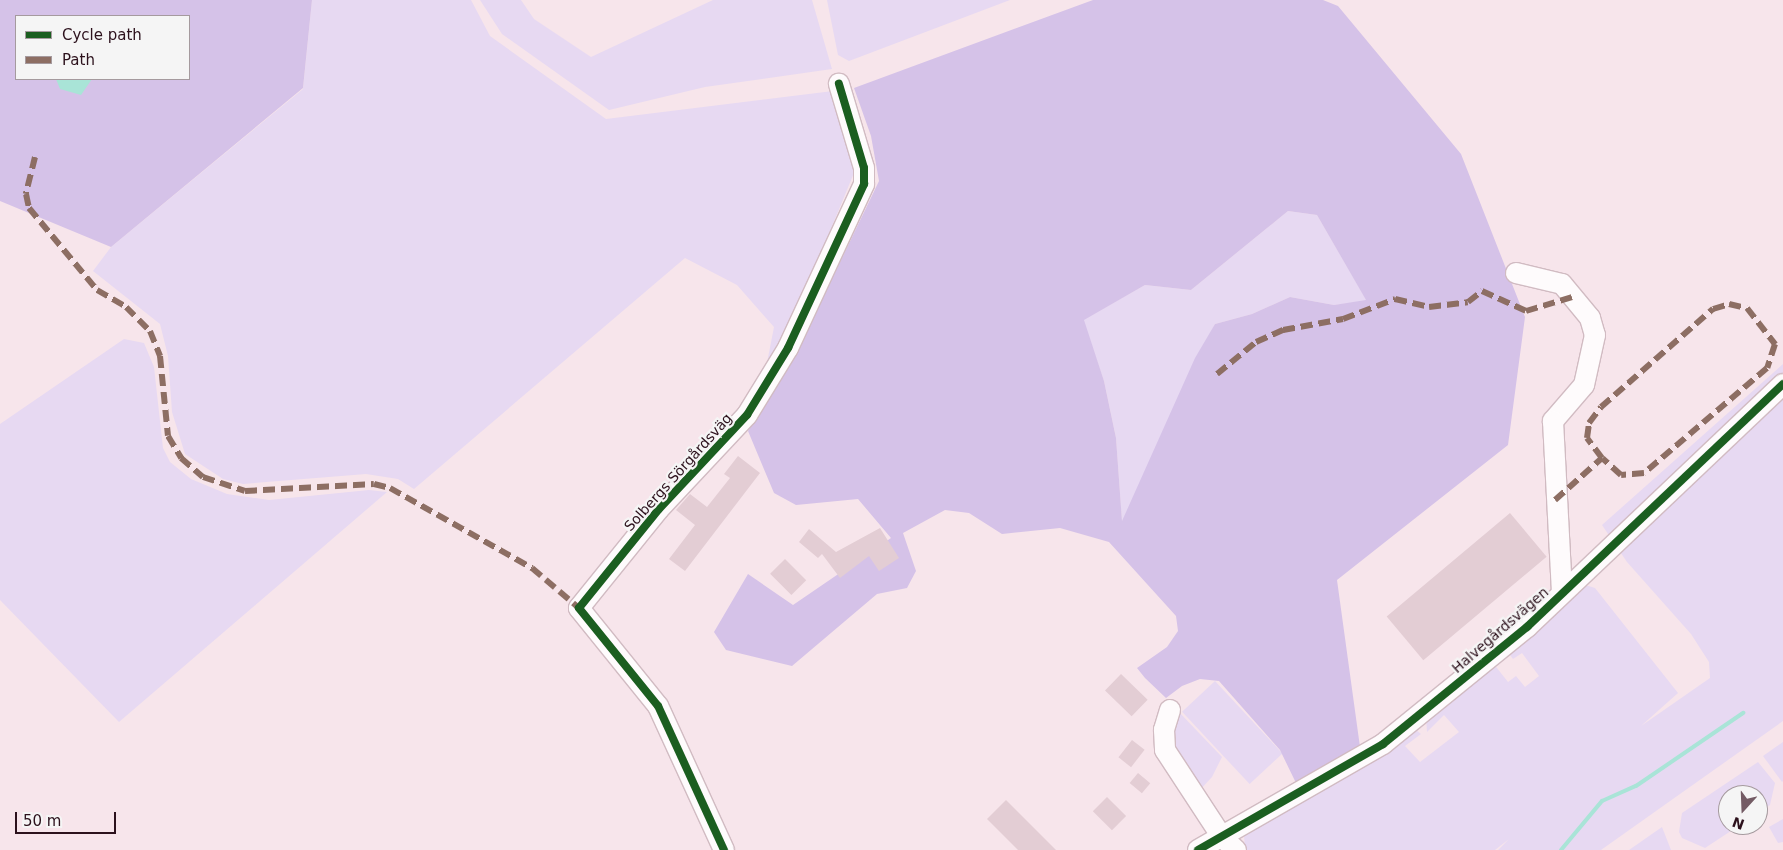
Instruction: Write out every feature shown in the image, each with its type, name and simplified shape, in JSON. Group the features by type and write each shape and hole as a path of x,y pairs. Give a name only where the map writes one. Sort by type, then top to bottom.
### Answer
{"street":[{"name":"Solbergs Sörgårdsväg","path":"724,850 658,706 578,608 659,508 747,415 788,348 864,184 864,168 839,84"},
{"path":"1516,273 1562,284 1590,318 1595,334 1584,385 1553,421 1562,592"},
{"name":"Halvegårdsvägen","path":"1198,850 1229,843 1383,744 1526,627 1562,592 1599,562 1690,468 1783,384"},
{"path":"1170,710 1164,730 1165,750 1229,843"}],"shaded area":[{"path":"0,0 312,0 303,88 111,247 0,201"},
{"path":"312,0 471,0 490,36 606,119 833,91 856,168 787,336 765,373 774,327 737,285 685,258 414,489 398,479 366,474 243,484 223,479 185,454 172,412 168,356 160,324 93,271 111,247 303,89"},
{"path":"480,0 521,0 534,19 591,57 713,0 812,0 832,69 705,87 609,110 502,34"},
{"path":"827,0 1010,0 849,61 838,55"},
{"path":"1093,0 1323,0 1338,6 1461,154 1525,317 1508,445 1337,580 1360,747 1296,783 1280,750 1219,681 1200,679 1182,686 1166,698 1137,668 1167,647 1178,631 1176,616 1109,542 1060,528 1002,534 969,513 945,510 903,533 916,571 907,588 877,594 792,666 726,650 714,632 748,574 793,605 891,538 858,499 796,505 774,493 748,431 792,362 879,181 871,136 854,88","holes":["1288,211 1317,215 1366,300 1334,305 1290,297 1252,314 1215,324 1195,358 1122,521 1116,438 1104,381 1084,320 1145,285 1191,290"]},
{"path":"56,80 91,80 81,95 60,89"},
{"path":"1288,211 1317,215 1367,301 1334,305 1290,297 1252,314 1215,324 1122,522 1116,438 1104,381 1083,320 1145,285 1191,290"},
{"path":"124,339 144,343 154,367 163,448 170,462 191,479 227,494 269,500 369,490 387,492 119,722 0,600 0,424"},
{"path":"1783,364 1783,721 1601,850 1498,850 1509,839 1495,850 1245,850 1244,835 1415,729 1421,734 1405,746 1420,762 1459,732 1444,715 1427,732 1426,716 1493,663 1508,682 1516,676 1525,687 1539,676 1522,653 1513,659 1507,651 1582,584 1595,588 1678,693 1641,726 1710,678 1709,662 1691,634 1627,562 1602,525"},
{"path":"1215,681 1283,753 1250,784 1182,712"},
{"path":"1178,711 1222,757 1212,777 1199,791 1173,760 1170,731"},
{"path":"1783,742 1783,781 1782,782 1763,756"},
{"path":"1758,762 1775,783 1770,805 1768,806 1768,785 1724,785"},
{"path":"1718,789 1718,835 1725,835 1705,848 1682,838 1679,832 1682,813"},
{"path":"1783,819 1783,842 1778,843 1769,827"},
{"path":"1662,827 1671,850 1629,850"}],"building":[{"path":"738,456 760,473 685,571 669,559 695,525 676,510 690,494 707,507 730,478 724,474"},
{"path":"1510,513 1547,557 1423,660 1387,616"},
{"path":"880,528 899,558 879,571 869,556 840,578 822,554 818,558 799,542 809,529 836,552"},
{"path":"785,559 806,580 791,595 770,574"},
{"path":"1121,674 1148,700 1132,716 1105,691"},
{"path":"1132,740 1145,750 1131,767 1118,757"},
{"path":"1138,773 1150,783 1142,793 1130,783"},
{"path":"1107,797 1126,816 1112,830 1093,811"},
{"path":"1006,800 1056,850 1018,850 987,819"}],"waterway":[{"path":"1561,850 1602,801 1636,786 1743,713"}],"marked path":[{"path":"35,157 26,194 29,208 97,290 126,307 150,331 160,356 168,436 181,458 203,477 245,491 374,484 390,488 532,568 579,608"},
{"path":"1217,374 1256,342 1283,330 1343,319 1395,299 1429,307 1468,302 1482,291 1526,311 1572,297"},
{"path":"1555,500 1602,458 1587,438 1589,423 1601,407 1713,309 1729,304 1747,308 1775,344 1767,368 1644,473 1621,475 1602,458"}],"cycle path":[{"path":"724,850 658,706 579,608 659,509 747,415 788,348 864,184 864,168 839,84"},
{"path":"1198,850 1383,744 1527,627 1783,384"}]}
